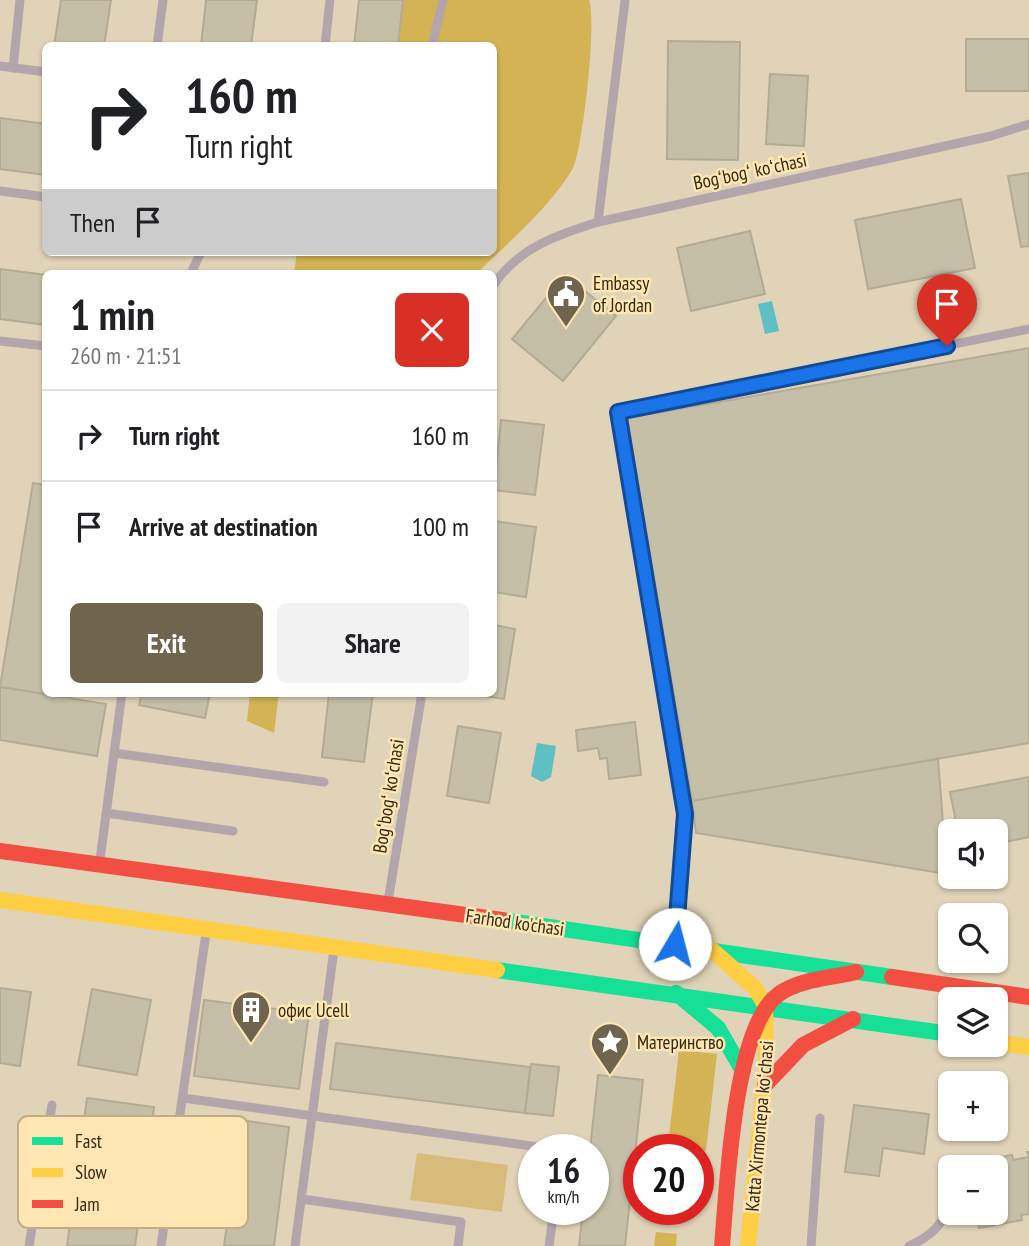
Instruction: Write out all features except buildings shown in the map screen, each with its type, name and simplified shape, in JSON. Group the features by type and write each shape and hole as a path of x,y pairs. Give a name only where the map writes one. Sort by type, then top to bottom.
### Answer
{"main road":[{"name":"Farhod ko'chasi","path":"0,851 675,944 1029,997"},
{"path":"0,900 856,1018 938,1032"},
{"path":"712,950 755,988 765,1006"},
{"path":"765,1006 779,993 861,971"},
{"path":"676,993 718,1028 743,1071"},
{"name":"Katta Xirmontepa koʻchasi","path":"722,1246 743,1071 751,1033 765,1006"},
{"name":"Katta Xirmontepa koʻchasi","path":"748,1246 765,1086 768,1035 765,1006"},
{"path":"765,1086 798,1047 826,1029 856,1018"},
{"path":"1008,1043 1029,1047"}],"lane":[{"path":"12,68 20,0"},
{"path":"158,42 163,0"},
{"path":"326,42 330,0"},
{"path":"433,42 443,0"},
{"path":"598,222 625,0"},
{"path":"0,66 42,72"},
{"name":"Bogʻbogʻ koʻchasi","path":"497,281 530,248 551,237 598,222 991,136 1029,124"},
{"path":"0,191 42,196"},
{"path":"675,944 685,814 618,412 1029,329"},
{"path":"0,341 42,346"},
{"path":"100,865 121,697"},
{"name":"Bogʻbogʻ koʻchasi","path":"388,904 421,697"},
{"path":"114,753 324,782"},
{"path":"106,813 233,831"},
{"path":"180,1116 206,929"},
{"path":"295,1246 313,1116 326,989 334,948"},
{"path":"183,1098 518,1144"},
{"path":"50,1116 52,1105"},
{"path":"811,1246 820,1118"},
{"path":"302,1199 461,1223 458,1246"},
{"path":"549,1246 552,1225"},
{"path":"909,1246 929,1237 938,1225"},
{"path":"29,1246 32,1228"},
{"path":"160,1246 163,1228"}],"shaded area":[{"path":"403,0 589,0 591,32 588,85 580,139 572,170 540,211 497,254 497,42 398,42"},
{"path":"296,256 495,256 480,270 294,270"},
{"path":"250,697 278,697 274,733 247,721"},
{"path":"679,1050 717,1054 708,1134 669,1134"},
{"path":"417,1153 508,1165 502,1212 410,1200"},
{"path":"656,1232 677,1234 676,1246 654,1246"}],"water":[{"path":"772,301 779,331 765,334 758,304"},
{"path":"537,743 556,746 551,777 542,782 531,776"}],"traffic: fast":[{"path":"502,920 892,977"},
{"path":"497,970 938,1032"},
{"path":"676,993 718,1028 743,1071"}],"traffic: slow":[{"path":"0,900 497,970"},
{"path":"712,950 755,988 765,1005 766,1066 748,1246"},
{"path":"1008,1044 1029,1047"}],"traffic: jam":[{"path":"0,851 502,920"},
{"path":"722,1246 735,1111 751,1039 764,1012 779,994 796,985 856,972"},
{"path":"892,977 1029,997"},
{"path":"765,1085 803,1045 853,1019"}],"place":[{"name":"Embassy of Jordan","path":"566,328"},
{"name":"офис Ucell","path":"251,1044"},
{"name":"Материнство","path":"610,1076"}],"route":[{"path":"675,944 685,814 618,412 947,346"}]}
